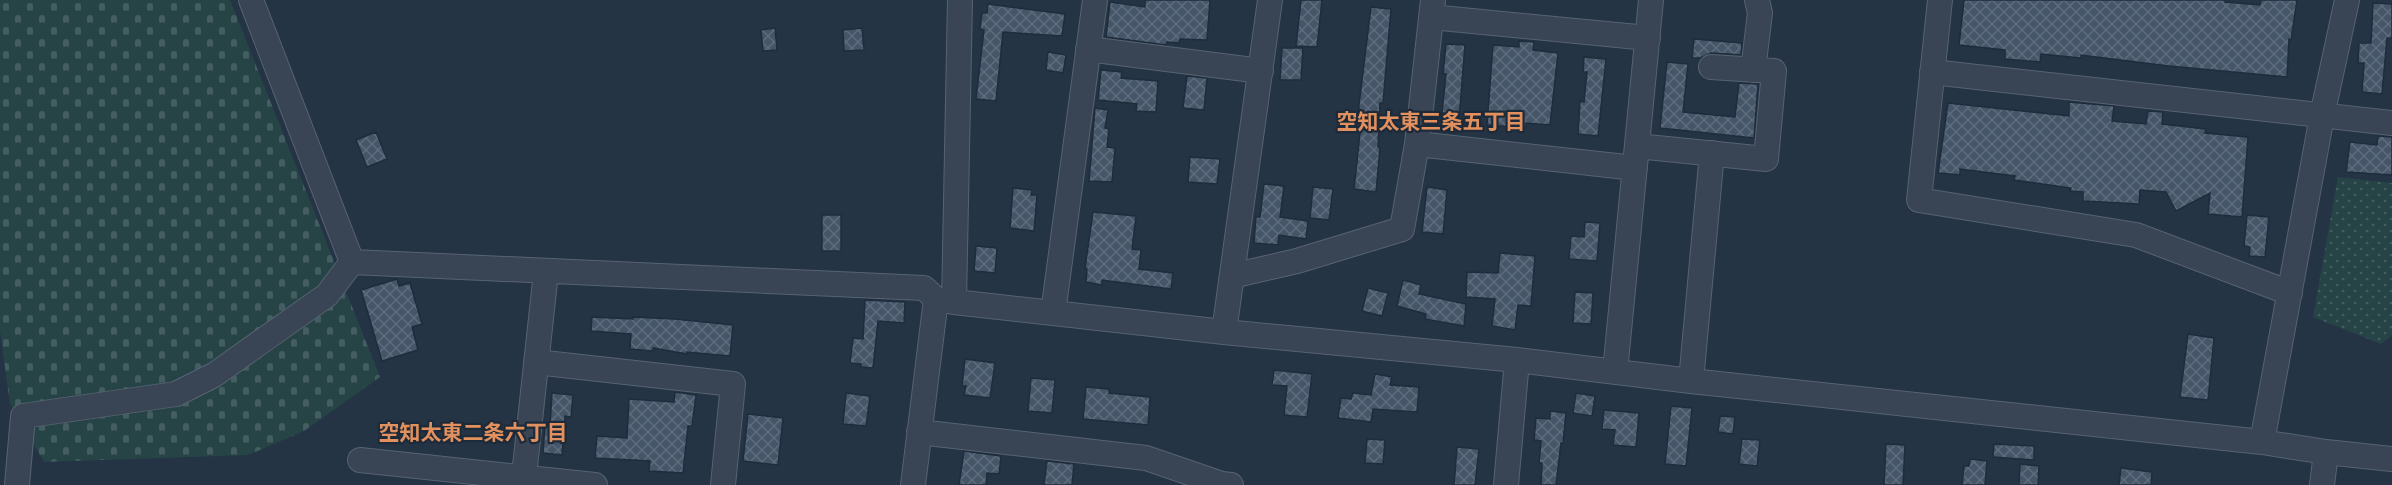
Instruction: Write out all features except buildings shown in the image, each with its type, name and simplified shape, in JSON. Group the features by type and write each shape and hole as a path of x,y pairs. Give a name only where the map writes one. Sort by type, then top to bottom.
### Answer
{"street":[{"path":"250,0 352,262"},
{"path":"913,485 919,432 945,301 960,0"},
{"path":"1053,313 1095,0"},
{"path":"1224,332 1270,0"},
{"path":"1615,372 1651,0"},
{"path":"1754,70 1760,14 1757,0"},
{"path":"1940,0 1919,200 2136,235 2290,293"},
{"path":"2262,442 2322,116 2347,0"},
{"path":"1232,276 1297,261 1402,229 1417,144 1432,8 1647,38"},
{"path":"1088,49 1261,71"},
{"path":"1417,144 1636,157 1712,153 1766,159 1774,71 1711,67"},
{"path":"1932,72 2392,123"},
{"path":"1691,381 1712,153"},
{"path":"352,262 924,288 945,301 1224,332 1516,360 2262,442 2392,459"},
{"path":"17,485 23,416 176,394 214,375 327,295 352,262"},
{"path":"523,481 546,272"},
{"path":"1506,485 1516,360"},
{"path":"536,362 733,384 723,485"},
{"path":"919,432 1146,458 1231,485"},
{"path":"2322,485 2326,452"},
{"path":"360,460 523,481 595,485"}],"green space":[{"path":"0,0 230,0 380,377 304,431 248,455 44,462 10,404 0,331"},
{"path":"2338,177 2392,183 2392,335 2381,344 2313,317"}],"district":[{"name":"空知太東三条五丁目","path":"1431,120"},
{"name":"空知太東二条六丁目","path":"473,431"}]}
